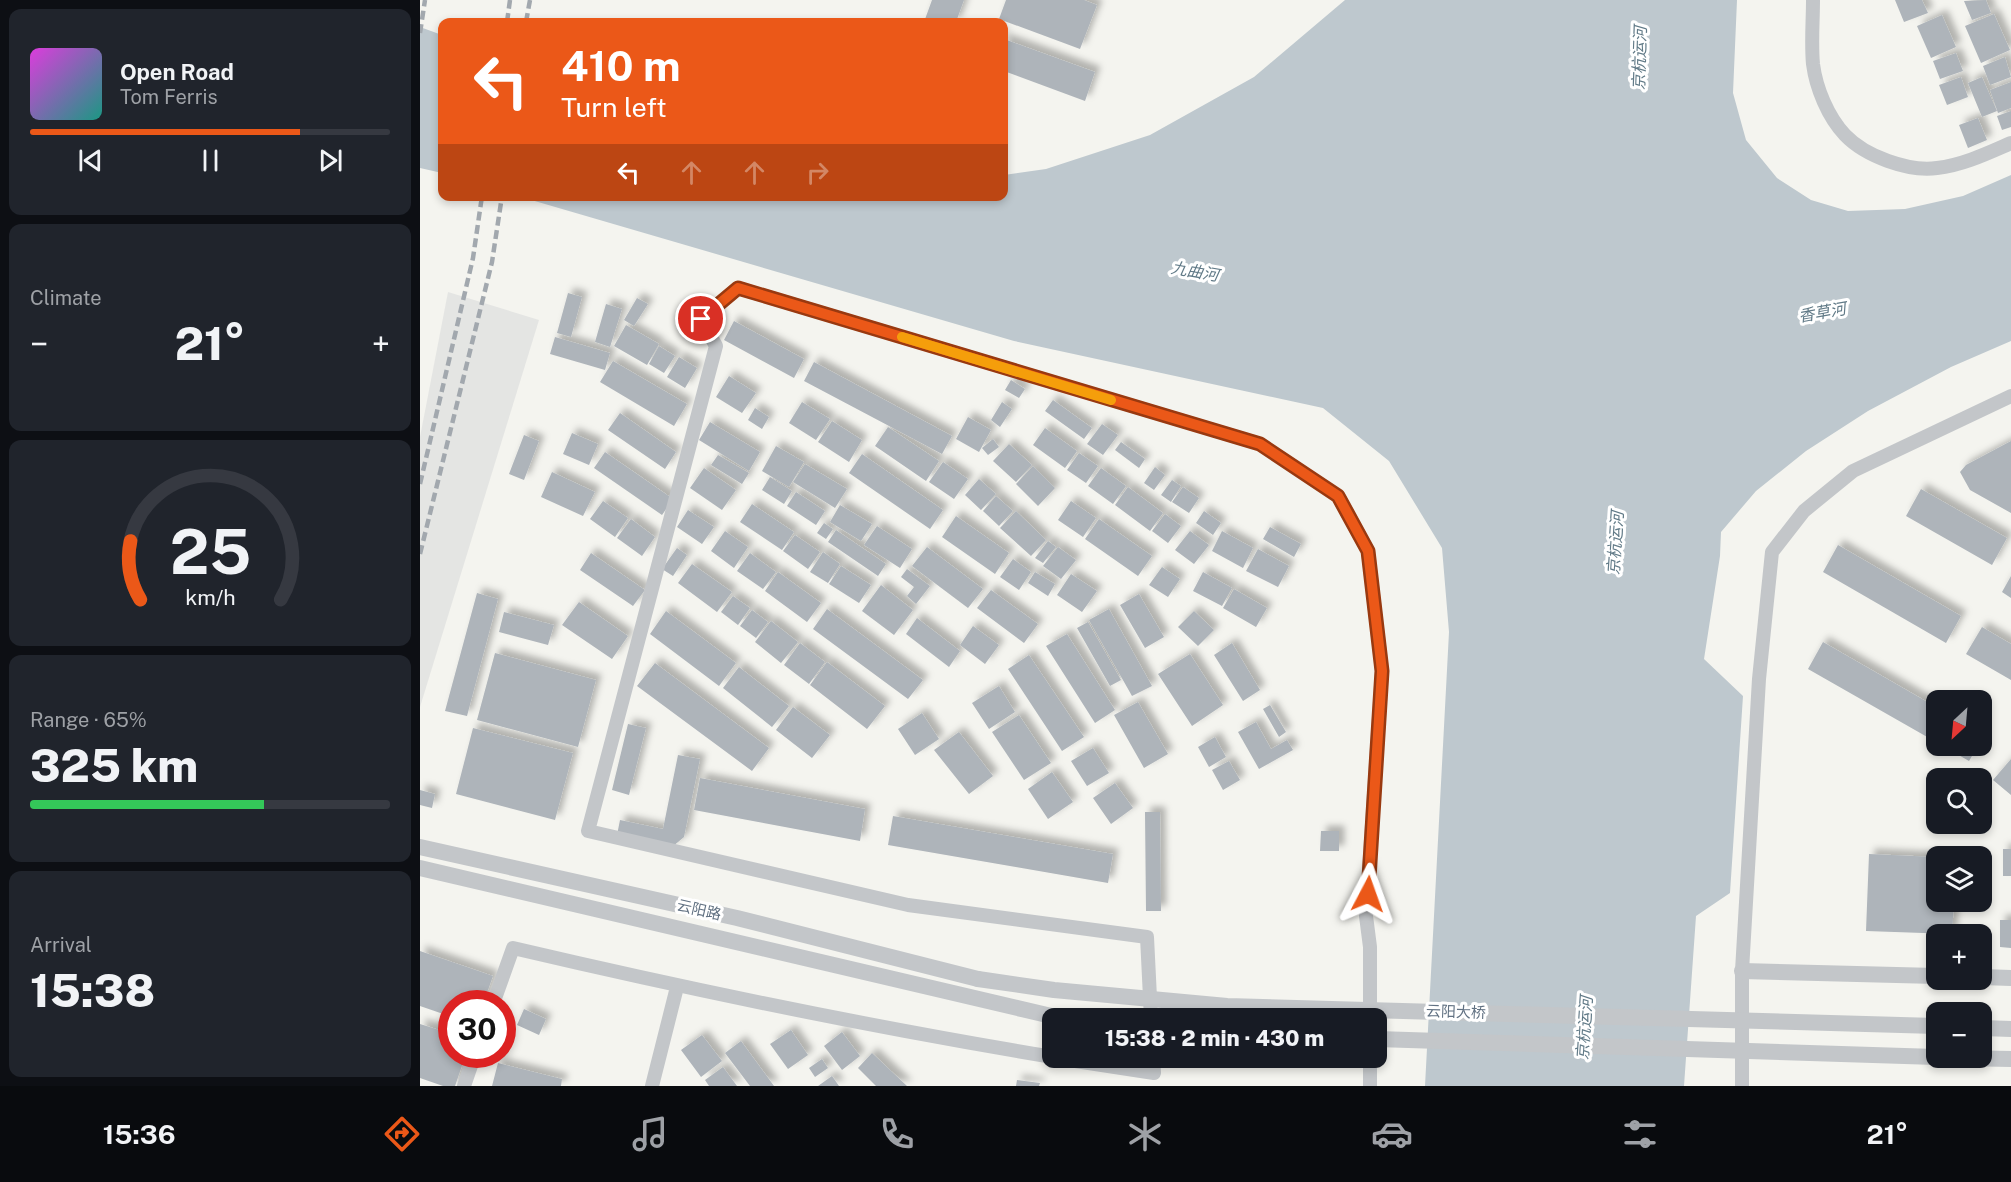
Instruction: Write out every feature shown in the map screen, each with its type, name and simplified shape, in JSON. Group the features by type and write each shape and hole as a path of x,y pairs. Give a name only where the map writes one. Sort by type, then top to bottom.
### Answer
{"street":[{"path":"1813,0 1813,65 1824,105 1845,135 1866,150 1901,165 1935,169 1962,163 2011,143"},
{"path":"1151,1008 1147,937 908,905 588,831 716,346 701,319 738,288 1260,444 1338,496 1368,551 1382,671 1366,916 1370,947 1370,1008"},
{"path":"1742,1086 1742,971 1759,679 1772,552 1804,511 1853,471 2011,396"},
{"name":"云阳路","path":"420,847 736,918 978,979"},
{"name":"云阳路","path":"420,868 1042,1014"},
{"path":"499,990 513,948 677,987 894,1031 1042,1055"},
{"path":"1742,971 1926,976"},
{"path":"1992,977 2011,978"},
{"name":"云阳大桥","path":"978,979 1053,990 1227,1006 1926,1026"},
{"path":"652,1086 677,987"},
{"path":"1992,1028 2011,1029"},
{"name":"云阳大桥","path":"1387,1039 1926,1057"},
{"path":"1992,1059 2011,1059"},
{"path":"464,1086 470,1068"},
{"path":"1123,1068 1154,1073 1154,1068"},
{"path":"1370,1068 1370,1086"}],"shaded area":[{"path":"448,292 539,320 420,707 420,437"}],"water":[{"path":"1345,0 1737,0 1733,93 1746,140 1777,178 1811,200 1848,211 1905,209 1963,196 2011,175 2011,341 1951,367 1868,411 1806,451 1756,491 1721,532 1720,556 1704,659 1743,696 1730,893 1696,916 1684,1086 1425,1086 1449,632 1442,548 1389,461 1323,408 1014,341 535,201 1008,201 1008,174 1046,169 1150,135 1254,77"},
{"path":"420,27 438,34 438,172 420,168"}],"building":[{"path":"932,0 964,0 957,18 925,18"},
{"path":"1006,0 1084,0 1097,5 1080,49 1008,22 1008,18 999,18"},
{"path":"1895,0 1922,0 1928,13 1904,22"},
{"path":"1986,0 1991,13 1972,20 1964,1"},
{"path":"1994,14 2010,50 1981,63 1965,26"},
{"path":"1942,15 1956,47 1931,58 1917,26"},
{"path":"1008,40 1095,72 1085,101 1008,72"},
{"path":"1956,53 1963,71 1940,79 1933,61"},
{"path":"2005,57 2011,77 1990,85 1983,66"},
{"path":"1961,77 1968,97 1947,105 1939,85"},
{"path":"1982,77 1997,111 1982,117 1968,83"},
{"path":"2011,82 2011,108 1998,113 1990,90"},
{"path":"2011,111 2011,127 2002,130 1997,116"},
{"path":"1978,118 1987,140 1968,148 1959,125"},
{"path":"568,293 582,297 571,337 557,333"},
{"path":"637,298 648,304 634,326 624,320"},
{"path":"606,304 622,309 610,347 595,342"},
{"path":"734,321 804,359 794,378 724,340"},
{"path":"626,325 659,344 647,365 614,346"},
{"path":"555,337 610,353 605,370 550,354"},
{"path":"659,346 675,356 664,373 649,364"},
{"path":"679,357 697,368 685,388 667,377"},
{"path":"613,361 687,404 674,426 600,382"},
{"path":"814,362 952,436 942,454 804,381"},
{"path":"729,376 756,393 742,413 716,397"},
{"path":"1011,380 1025,389 1019,398 1005,390"},
{"path":"1053,400 1092,428 1084,439 1045,411"},
{"path":"802,402 830,419 816,440 789,423"},
{"path":"1002,402 1012,409 1000,427 991,420"},
{"path":"755,408 769,417 762,429 748,420"},
{"path":"620,413 676,452 665,469 608,430"},
{"path":"968,417 991,430 979,452 956,439"},
{"path":"832,421 862,440 849,462 818,442"},
{"path":"710,422 760,452 749,471 699,440"},
{"path":"1102,424 1118,435 1103,455 1087,444"},
{"path":"888,427 939,461 926,481 875,446"},
{"path":"1045,428 1077,451 1065,468 1033,445"},
{"path":"572,433 598,444 589,465 563,454"},
{"path":"524,435 539,441 524,480 509,474"},
{"path":"993,439 999,447 988,455 982,448"},
{"path":"2011,441 2011,513 1970,490 1960,472 1966,465"},
{"path":"1121,442 1145,459 1139,468 1115,450"},
{"path":"1009,444 1032,465 1016,482 993,461"},
{"path":"776,446 804,462 789,487 762,471"},
{"path":"605,452 673,499 662,515 594,468"},
{"path":"1079,453 1098,466 1086,483 1067,470"},
{"path":"862,454 943,510 930,529 849,473"},
{"path":"718,455 749,473 742,484 711,465"},
{"path":"943,462 968,479 954,499 929,482"},
{"path":"805,464 847,489 835,508 793,482"},
{"path":"1033,466 1055,488 1038,506 1016,484"},
{"path":"1155,467 1165,475 1154,490 1144,483"},
{"path":"704,468 736,490 722,510 690,488"},
{"path":"1101,468 1126,486 1113,504 1088,486"},
{"path":"552,472 595,492 583,516 541,497"},
{"path":"770,477 792,491 784,504 762,490"},
{"path":"979,479 996,494 981,510 965,495"},
{"path":"1172,480 1181,486 1171,502 1161,495"},
{"path":"1128,487 1163,513 1150,531 1115,505"},
{"path":"1183,487 1199,498 1189,513 1172,502"},
{"path":"1921,489 2007,538 1992,565 1906,516"},
{"path":"796,492 825,511 816,525 787,506"},
{"path":"996,496 1013,511 999,526 983,511"},
{"path":"603,501 628,518 615,537 590,519"},
{"path":"1071,501 1096,518 1083,537 1058,520"},
{"path":"752,504 794,532 782,550 740,522"},
{"path":"840,505 872,524 861,541 830,522"},
{"path":"688,510 714,527 702,544 677,527"},
{"path":"1016,511 1046,540 1031,556 1000,528"},
{"path":"1204,511 1221,523 1213,535 1196,523"},
{"path":"1165,514 1181,526 1168,543 1152,531"},
{"path":"956,516 1009,553 995,574 942,537"},
{"path":"631,519 655,537 642,556 617,538"},
{"path":"1099,519 1152,556 1138,576 1085,539"},
{"path":"824,523 833,529 826,539 817,533"},
{"path":"877,526 912,549 900,568 864,545"},
{"path":"1270,527 1301,544 1294,557 1263,539"},
{"path":"836,530 886,564 878,576 828,542"},
{"path":"725,531 748,547 734,568 711,551"},
{"path":"1190,531 1209,545 1194,564 1175,550"},
{"path":"1222,531 1253,548 1243,568 1212,551"},
{"path":"795,535 820,552 808,569 783,551"},
{"path":"1048,541 1056,547 1043,563 1035,558"},
{"path":"1838,545 1961,616 1946,643 1823,572"},
{"path":"927,547 983,589 968,608 912,566"},
{"path":"1058,547 1076,560 1061,579 1043,566"},
{"path":"677,548 687,555 673,576 662,569"},
{"path":"1258,549 1289,566 1278,587 1246,571"},
{"path":"823,552 840,564 828,583 810,572"},
{"path":"591,553 645,590 633,606 580,570"},
{"path":"750,553 776,572 763,589 737,571"},
{"path":"1013,559 1031,572 1019,590 1000,577"},
{"path":"692,564 732,592 717,612 678,583"},
{"path":"841,566 871,585 859,603 829,584"},
{"path":"1162,567 1180,579 1168,597 1149,585"},
{"path":"907,569 930,586 916,604 907,596 914,587 901,577"},
{"path":"778,572 821,603 807,622 765,591"},
{"path":"1035,572 1055,584 1048,596 1028,583"},
{"path":"1203,572 1232,588 1222,606 1193,591"},
{"path":"1071,574 1097,591 1082,612 1057,595"},
{"path":"2011,576 2011,598 2002,592"},
{"path":"881,585 913,610 894,635 862,611"},
{"path":"1234,589 1267,608 1256,627 1223,608"},
{"path":"991,590 1038,624 1024,643 977,608"},
{"path":"477,593 498,599 467,716 445,711"},
{"path":"1139,594 1164,637 1145,648 1120,605"},
{"path":"733,596 750,608 738,625 721,612"},
{"path":"579,602 628,636 612,659 562,625"},
{"path":"827,609 923,680 908,699 813,629"},
{"path":"1109,609 1152,686 1132,696 1089,620"},
{"path":"752,610 768,622 756,638 740,626"},
{"path":"666,611 736,663 719,686 650,634"},
{"path":"1194,611 1214,630 1198,646 1178,627"},
{"path":"504,612 554,625 548,645 499,632"},
{"path":"917,618 960,651 949,667 906,634"},
{"path":"771,621 798,642 781,663 755,642"},
{"path":"1088,622 1121,680 1110,686 1077,628"},
{"path":"973,626 999,645 985,664 960,645"},
{"path":"1982,627 2011,644 2011,680 1966,654"},
{"path":"1067,634 1115,710 1095,723 1046,646"},
{"path":"1823,642 1926,701 1926,736 1808,669"},
{"path":"800,643 825,662 809,684 784,665"},
{"path":"1232,643 1260,690 1243,701 1214,655"},
{"path":"495,653 596,680 578,747 477,720"},
{"path":"1190,654 1223,705 1192,726 1158,674"},
{"path":"1029,655 1084,737 1062,751 1008,669"},
{"path":"827,662 885,706 867,729 810,685"},
{"path":"655,663 769,748 752,771 637,686"},
{"path":"739,667 789,706 772,727 723,688"},
{"path":"999,686 1015,712 989,729 972,703"},
{"path":"1138,702 1168,754 1144,768 1114,715"},
{"path":"1270,705 1286,732 1279,737 1263,709"},
{"path":"793,707 830,735 812,758 776,730"},
{"path":"922,713 939,739 915,755 898,729"},
{"path":"1019,715 1051,763 1024,780 992,732"},
{"path":"1256,722 1271,749 1287,740 1293,750 1259,769 1238,732"},
{"path":"628,724 646,728 629,795 612,790"},
{"path":"473,728 573,753 555,820 456,794"},
{"path":"959,732 993,776 969,794 934,750"},
{"path":"1215,737 1226,757 1209,767 1198,747"},
{"path":"1093,748 1109,773 1087,786 1071,761"},
{"path":"678,755 700,759 684,837 672,847 617,835 620,820 663,829"},
{"path":"1960,756 1972,756 1969,761"},
{"path":"2011,759 2011,795 1993,780"},
{"path":"1229,761 1240,780 1223,790 1212,770"},
{"path":"1052,772 1073,802 1048,819 1028,789"},
{"path":"700,778 865,809 860,841 694,810"},
{"path":"1115,783 1133,808 1111,824 1093,798"},
{"path":"420,790 435,794 432,808 420,805"},
{"path":"1145,812 1160,812 1161,911 1146,911"},
{"path":"893,816 1113,854 1108,883 888,845"},
{"path":"1321,831 1339,831 1339,851 1320,851"},
{"path":"2003,849 2011,849 2011,876 2003,876"},
{"path":"1869,854 1926,857 1926,912 1953,912 1953,924 1926,924 1926,933 1866,931"},
{"path":"2000,920 2011,920 2011,948 2000,947"},
{"path":"420,951 493,976 488,990 438,990 438,1012 420,1006"},
{"path":"524,1009 546,1019 539,1035 517,1025"},
{"path":"420,1024 438,1030 438,1068 461,1068 455,1086 443,1086 420,1078"},
{"path":"791,1030 808,1055 788,1069 770,1044"},
{"path":"842,1032 860,1056 842,1070 824,1046"},
{"path":"702,1035 722,1061 701,1077 681,1050"},
{"path":"741,1041 774,1086 750,1086 725,1053"},
{"path":"872,1053 907,1086 876,1086 858,1068"},
{"path":"822,1059 828,1068 815,1077 809,1068"},
{"path":"723,1067 737,1086 709,1086 705,1080"},
{"path":"497,1068 516,1068 562,1079 561,1086 492,1086"},
{"path":"832,1076 839,1086 818,1086"},
{"path":"1017,1080 1040,1083 1039,1086 1016,1086"}],"railway":[{"path":"420,33 425,0"},
{"path":"508,18 510,0"},
{"path":"527,18 530,0"},
{"path":"420,484 473,258 481,201"},
{"path":"420,554 492,262 501,201"}],"slow traffic":[{"path":"902,337 1111,400"}],"route":[{"path":"701,319 738,288 1260,444 1338,496 1368,551 1382,671 1368,894"}],"water label":[{"name":"京杭运河","path":"1639,58"},
{"name":"九曲河","path":"1195,271"},
{"name":"香草河","path":"1822,312"},
{"name":"京杭运河","path":"1615,543"},
{"name":"京杭运河","path":"1584,1028"}]}
